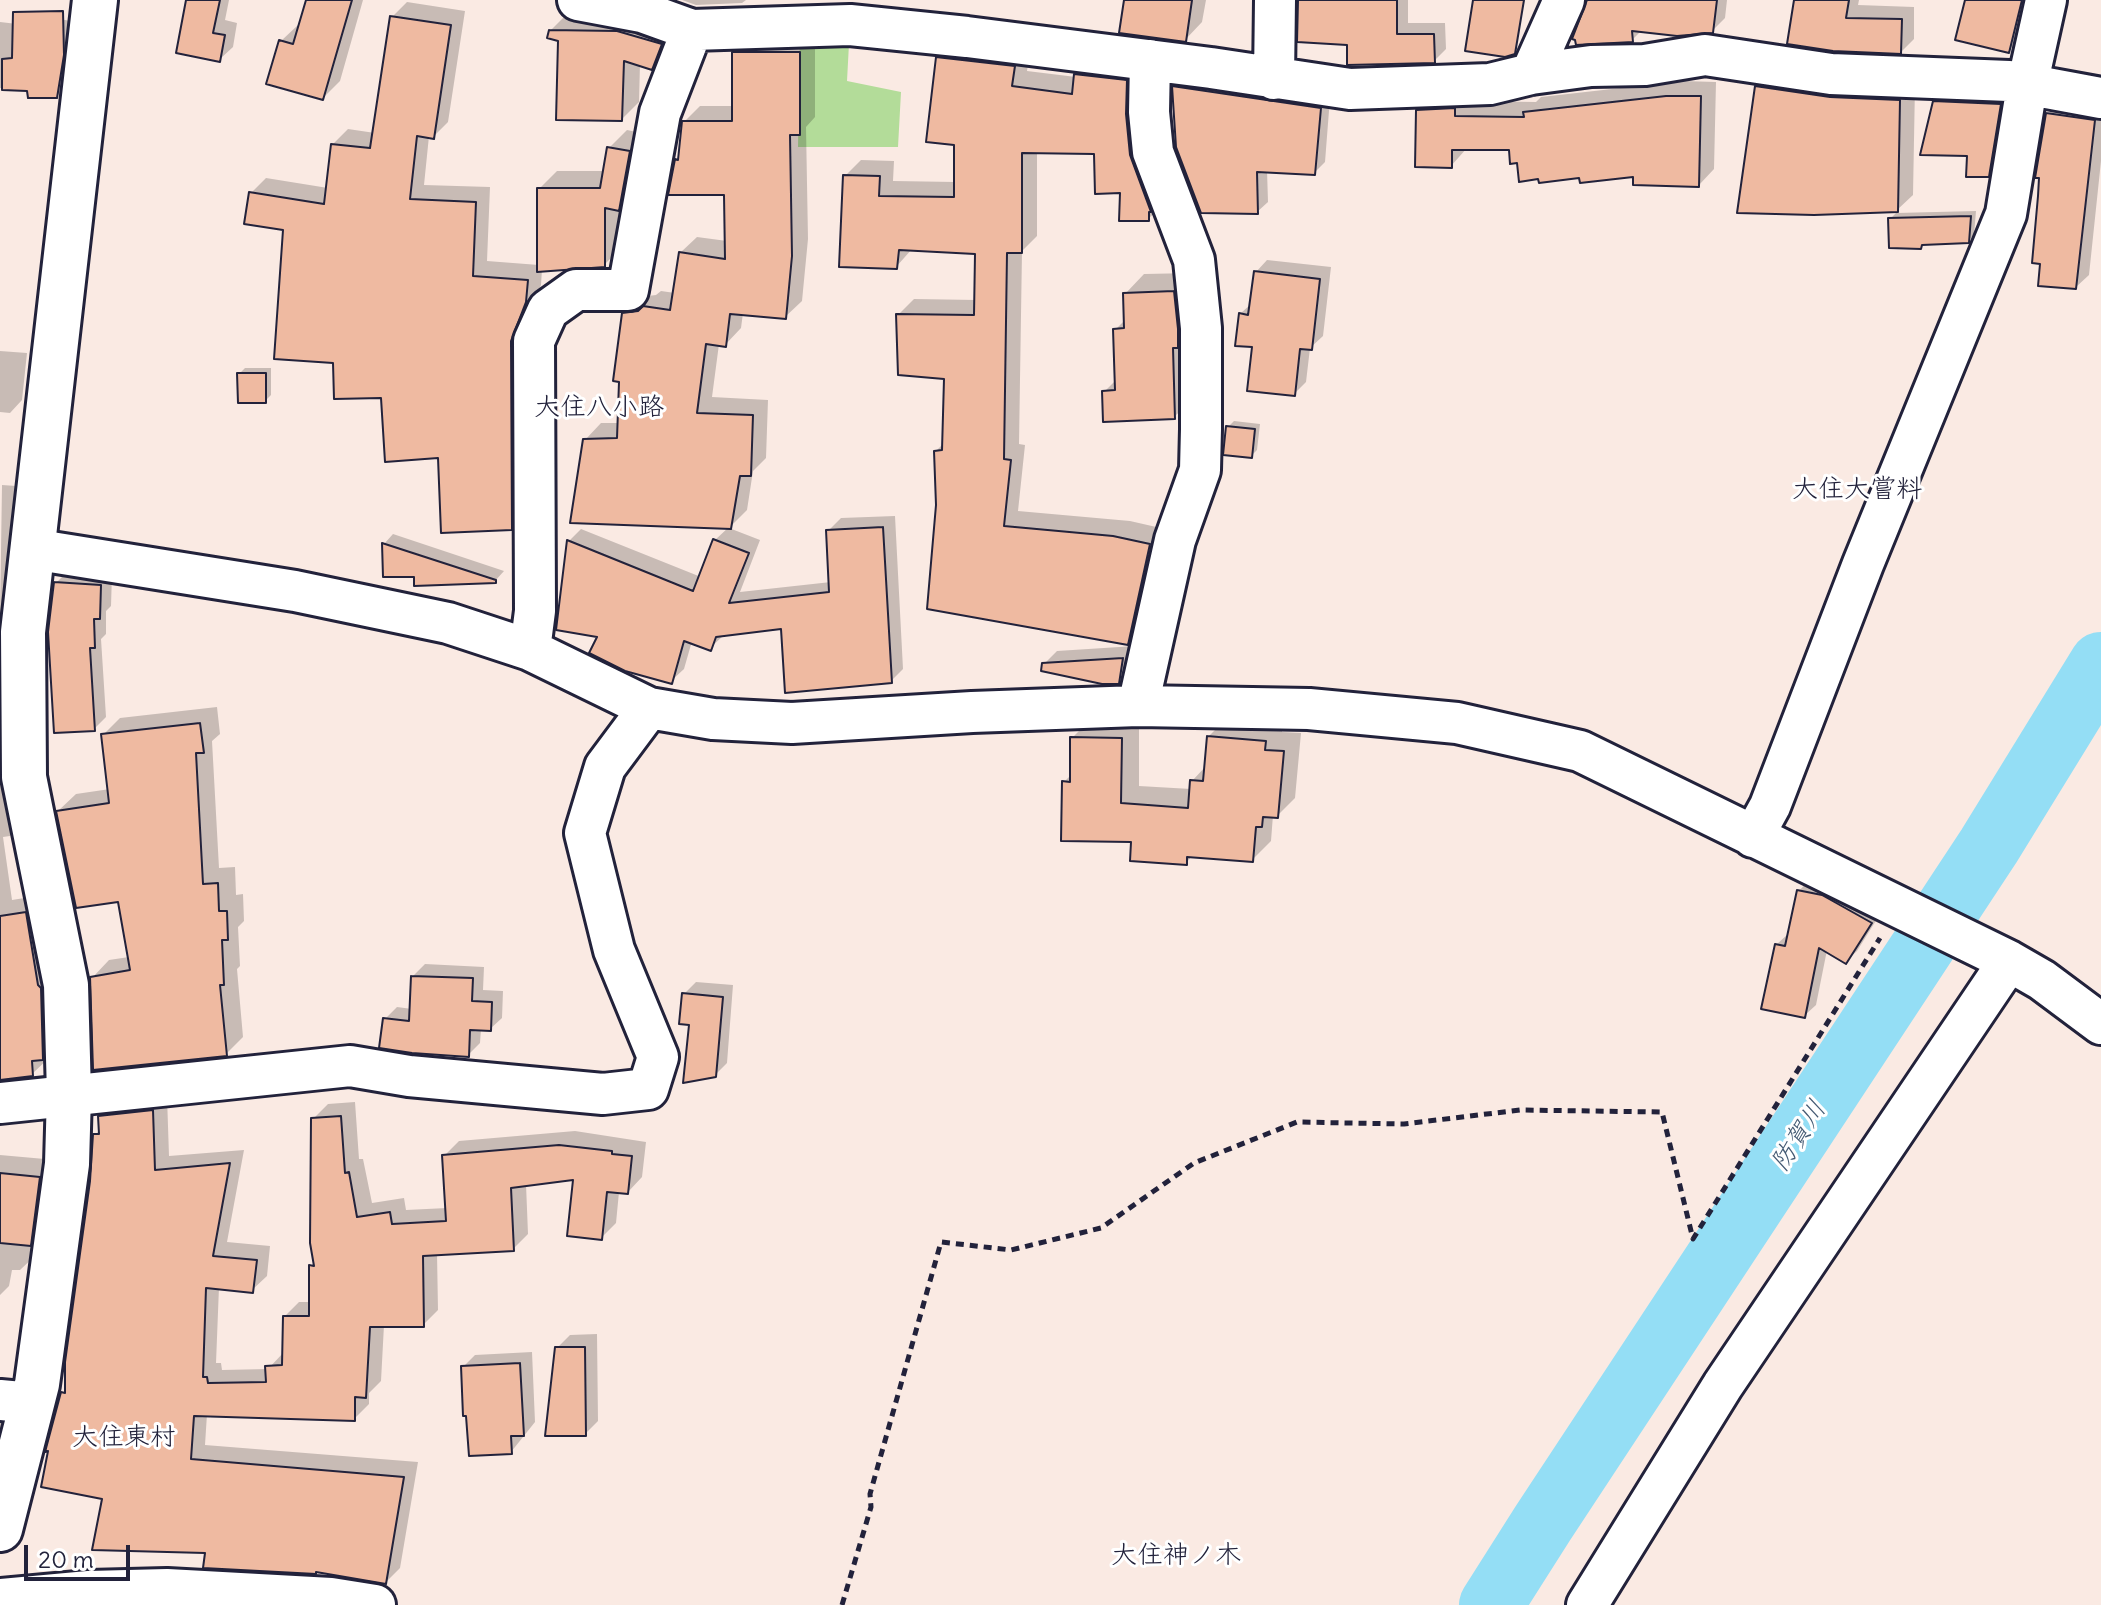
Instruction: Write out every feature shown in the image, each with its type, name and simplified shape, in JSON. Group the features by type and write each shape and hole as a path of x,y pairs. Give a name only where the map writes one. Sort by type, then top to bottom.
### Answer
{"street":[{"path":"0,1529 16,1402 37,1384 67,1164 66,985 24,777 23,632 95,0"},
{"path":"578,0 642,12 692,30 763,14 1150,60 1350,89 1490,84 1531,74 1591,66 1645,65 1705,55 1831,74 2009,81 2101,98"},
{"path":"1274,79 1275,0"},
{"path":"1531,74 1564,0"},
{"path":"1753,837 1770,806 1863,564 2006,214 2027,86 2046,0"},
{"path":"530,650 535,611 534,341 548,310 576,290 628,290 660,113 692,30"},
{"path":"1138,706 1175,540 1200,470 1201,429 1201,328 1194,260 1153,152 1149,112 1150,60"},
{"path":"32,549 295,591 448,623 530,650 649,708 713,719 792,723 1138,706 1309,709 1457,723 1580,751 2009,961 2042,980 2101,1024"},
{"path":"0,1103 350,1066 409,1076 603,1094 648,1089 658,1057 614,950 585,833 605,767 649,708"},
{"path":"1587,1605 1723,1385 2009,961"},
{"path":"0,1599 89,1591 167,1589 331,1598 375,1605"}],"path":[{"path":"842,1605 941,1242 1011,1250 1101,1228 1194,1163 1297,1122 1404,1124 1520,1110 1662,1112 1693,1239 1906,909"}],"green space":[{"path":"850,25 847,81 901,92 898,147 798,147 800,26"}],"building":[{"path":"186,0 220,0 213,33 225,35 220,62 176,53"},
{"path":"306,0 352,0 323,100 266,84 279,40 293,44"},
{"path":"1124,0 1192,0 1186,42 1119,33"},
{"path":"1298,0 1397,0 1397,34 1434,34 1435,63 1347,65 1347,45 1297,42"},
{"path":"1473,0 1524,0 1515,54 1505,57 1465,51"},
{"path":"1587,0 1717,0 1713,33 1677,36 1632,31 1633,42 1576,45 1572,39"},
{"path":"1794,0 1849,0 1846,18 1902,19 1901,54 1833,51 1787,44"},
{"path":"1965,0 2022,0 2009,53 1955,40"},
{"path":"63,11 64,55 57,98 28,98 27,91 2,90 2,59 12,58 13,12"},
{"path":"390,16 451,25 434,139 417,136 410,199 476,202 473,276 528,280 526,302 511,341 512,530 441,533 438,458 385,462 381,398 334,399 333,363 274,359 283,230 244,224 249,192 324,204 331,144 370,148"},
{"path":"549,30 617,31 662,44 652,70 624,61 622,121 556,120 558,41 547,38"},
{"path":"732,52 800,52 800,135 790,135 792,256 786,319 730,314 726,347 706,344 697,413 753,415 751,476 740,476 731,529 570,523 583,439 617,438 619,382 613,381 622,313 638,311 643,306 670,310 679,252 725,259 724,195 668,195 675,159 678,160 682,121 732,121"},
{"path":"936,57 1015,66 1012,86 1072,94 1074,74 1127,80 1130,155 1151,212 1149,221 1119,221 1120,193 1095,194 1094,154 1022,153 1022,253 1007,253 1004,459 1011,460 1004,526 1113,536 1150,544 1128,645 927,609 936,505 934,451 942,450 944,379 898,375 896,314 974,315 975,254 899,250 897,269 839,267 843,175 880,176 879,196 954,197 954,145 926,142"},
{"path":"1172,86 1321,108 1315,175 1257,172 1258,214 1201,213 1176,147"},
{"path":"1755,86 1830,97 1900,100 1898,212 1814,215 1737,213"},
{"path":"1666,96 1701,96 1699,187 1633,185 1633,177 1580,183 1579,178 1519,182 1517,163 1510,164 1509,150 1452,150 1452,168 1415,167 1416,110 1455,108 1455,116 1524,117 1523,112"},
{"path":"1933,101 2001,104 1989,177 1966,177 1967,156 1920,155"},
{"path":"2046,113 2095,120 2076,289 2038,286 2040,264 2032,263 2039,178 2035,178"},
{"path":"607,147 630,151 619,211 605,208 605,267 537,272 537,188 600,188"},
{"path":"1971,216 1969,243 1922,245 1921,249 1889,248 1888,218"},
{"path":"1254,271 1320,279 1312,350 1300,349 1295,396 1247,391 1252,347 1235,346 1239,313 1248,315"},
{"path":"1174,291 1178,329 1178,348 1173,348 1175,419 1103,422 1102,391 1115,390 1113,329 1124,328 1123,293"},
{"path":"237,373 266,373 266,403 238,403"},
{"path":"1226,426 1255,429 1252,458 1223,455"},
{"path":"883,527 892,683 785,693 781,629 716,637 711,651 684,641 672,684 625,671 589,653 597,637 556,630 567,540 693,591 713,539 749,553 729,603 829,592 826,530"},
{"path":"382,543 496,580 496,583 414,586 414,577 383,577"},
{"path":"54,582 101,585 100,619 94,619 95,648 90,648 95,731 54,733 48,632"},
{"path":"1123,658 1119,684 1102,684 1041,671 1042,663"},
{"path":"200,723 204,753 196,753 203,884 218,883 219,911 227,911 228,940 222,940 224,985 220,985 227,1056 93,1070 90,977 130,970 118,902 76,908 56,811 109,803 101,734"},
{"path":"1207,736 1266,741 1265,750 1284,751 1278,818 1263,817 1262,827 1256,827 1253,862 1187,857 1187,865 1130,861 1131,842 1061,841 1062,781 1070,782 1070,737 1122,738 1121,803 1188,808 1190,780 1203,781"},
{"path":"1797,890 1822,895 1872,923 1846,964 1819,948 1805,1018 1761,1009 1775,944 1785,946"},
{"path":"26,912 41,988 43,1060 32,1061 33,1076 0,1080 0,916"},
{"path":"411,976 473,978 472,1001 492,1002 491,1031 470,1030 469,1057 379,1048 383,1018 409,1021"},
{"path":"682,993 723,997 716,1077 683,1083 689,1025 679,1024"},
{"path":"153,1110 155,1170 230,1163 213,1256 257,1260 253,1293 206,1288 203,1377 207,1377 208,1383 266,1382 265,1366 282,1365 283,1316 309,1316 309,1265 314,1266 310,1243 311,1118 341,1116 345,1173 349,1172 357,1217 390,1212 392,1224 446,1221 442,1155 559,1145 632,1156 628,1194 607,1192 602,1240 567,1236 573,1180 511,1188 514,1251 423,1256 424,1327 370,1327 366,1398 355,1397 355,1421 194,1416 191,1459 404,1477 386,1584 316,1572 203,1568 205,1553 92,1550 102,1499 41,1487 48,1451 45,1452 61,1392 65,1393 65,1362 90,1181 93,1134 99,1134 98,1116"},
{"path":"0,1173 40,1177 31,1246 0,1243"},
{"path":"555,1347 585,1347 586,1436 545,1436"},
{"path":"520,1363 524,1436 511,1436 512,1454 469,1456 466,1416 463,1416 461,1366"}],"waterway":[{"name":"防賀川","path":"1491,1605 1989,846 2101,664"}],"district":[{"name":"大住八小路","path":"599,408"},
{"name":"大住大嘗料","path":"1857,490"},
{"name":"大住東村","path":"124,1438"},
{"name":"大住神ノ木","path":"1176,1556"}]}
